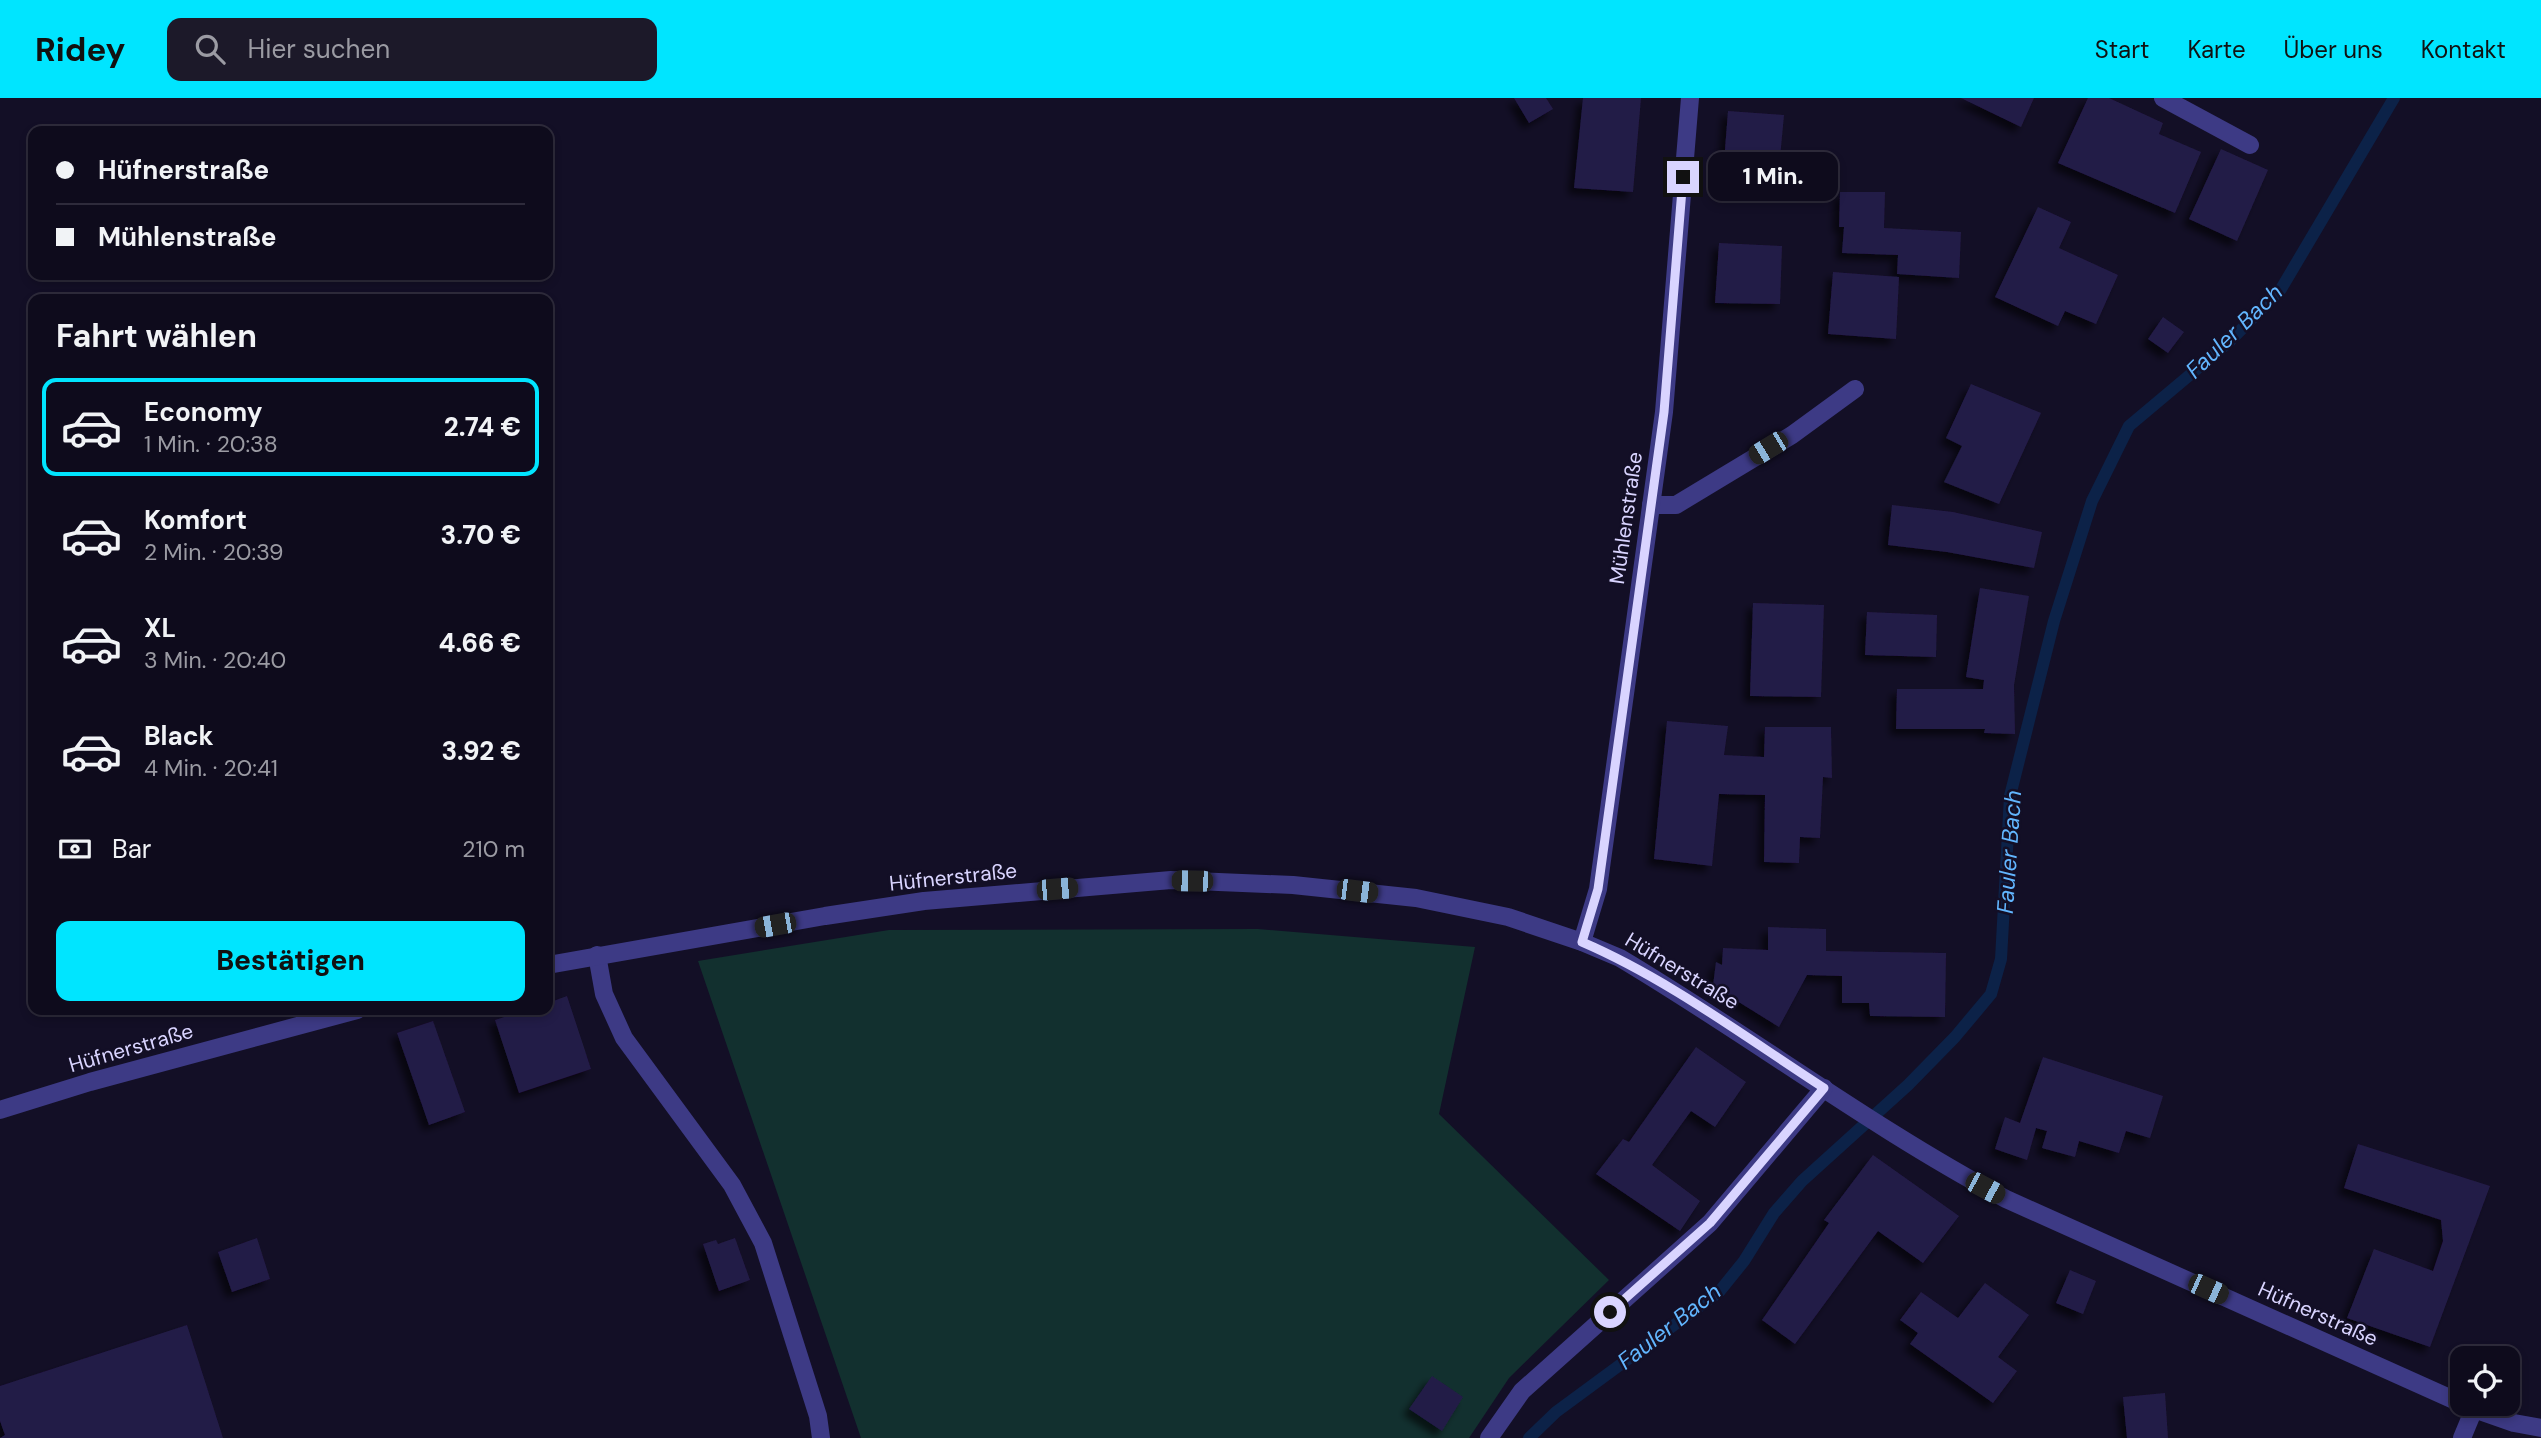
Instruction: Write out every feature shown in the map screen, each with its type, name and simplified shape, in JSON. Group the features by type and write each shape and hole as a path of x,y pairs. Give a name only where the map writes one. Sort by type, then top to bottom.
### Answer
{"street":[{"name":"Mühlenstraße","path":"1582,942 1598,889 1664,412 1690,98"},
{"path":"2163,98 2250,145"},
{"path":"1651,505 1676,505 1792,435 1855,390"},
{"name":"Hüfnerstraße","path":"553,964 924,901 1171,880 1293,885 1416,898 1497,914 1582,942 1620,958 1965,1177 2063,1226 2450,1398"},
{"path":"597,955 604,993 624,1038 732,1185 763,1243 818,1416 821,1438"},
{"name":"Hüfnerstraße","path":"0,1110 90,1082 338,1015"},
{"path":"1489,1438 1522,1391 1710,1223 1824,1088"},
{"path":"2462,1438 2471,1416"},
{"name":"Hüfnerstraße","path":"2494,1416 2541,1428"}],"green space":[{"path":"1258,929 1475,947 1439,1114 1609,1280 1509,1378 1469,1438 861,1438 698,961 889,930"}],"building":[{"path":"1514,98 1546,98 1553,109 1529,123"},
{"path":"1583,98 1641,98 1633,192 1574,188"},
{"path":"1961,98 2034,98 2021,127"},
{"path":"2088,98 2109,98 2163,123 2159,134 2201,152 2175,213 2058,163"},
{"path":"1728,111 1784,115 1778,179 1723,175"},
{"path":"2221,149 2268,170 2237,241 2189,219"},
{"path":"1840,192 1885,192 1884,228 1961,232 1959,278 1897,274 1898,255 1842,253 1844,227 1839,227"},
{"path":"2038,207 2071,222 2059,248 2118,275 2096,324 2065,311 2058,326 1995,297"},
{"path":"1719,243 1782,246 1780,304 1715,303"},
{"path":"1833,272 1899,277 1896,339 1828,334"},
{"path":"2163,317 2184,332 2168,353 2148,339"},
{"path":"1971,384 2041,413 1999,504 1944,482 1962,446 1946,438"},
{"path":"1892,505 1953,512 2042,532 2034,568 1947,552 1888,545"},
{"path":"1980,588 2029,596 2014,685 2015,734 1984,733 1985,729 1896,729 1897,689 1983,689 1984,680 1966,677"},
{"path":"1753,603 1824,605 1821,697 1750,696"},
{"path":"1867,612 1937,615 1936,657 1865,655"},
{"path":"1667,721 1728,726 1724,755 1764,757 1765,727 1831,727 1832,778 1823,777 1820,838 1800,837 1799,863 1764,862 1765,795 1719,794 1712,866 1654,859"},
{"path":"1768,927 1826,929 1826,951 1946,953 1945,1017 1870,1016 1869,1003 1842,1003 1842,976 1807,975 1779,1027 1713,986 1716,962 1722,965 1723,948 1768,950"},
{"path":"567,996 591,1069 519,1093 495,1020 510,1015 553,1015 553,1001"},
{"path":"433,1021 465,1112 429,1125 397,1033"},
{"path":"1696,1047 1746,1082 1715,1127 1691,1111 1652,1165 1700,1201 1680,1231 1596,1174 1623,1139 1629,1142"},
{"path":"2043,1057 2163,1096 2150,1138 2126,1131 2119,1153 2079,1141 2075,1157 2042,1148 2047,1131 2036,1128 2027,1160 1995,1149 2005,1117 2020,1123"},
{"path":"2358,1144 2490,1186 2430,1347 2347,1318 2374,1249 2433,1271 2443,1241 2441,1220 2344,1188"},
{"path":"1873,1155 1959,1216 1923,1263 1878,1231 1795,1344 1762,1320 1829,1223 1824,1220"},
{"path":"257,1238 270,1279 232,1292 218,1252"},
{"path":"735,1238 750,1280 719,1291 703,1244 716,1240 718,1244"},
{"path":"2070,1270 2096,1281 2083,1314 2056,1303"},
{"path":"1985,1283 2029,1315 1998,1357 2017,1371 1993,1403 1910,1344 1918,1333 1900,1320 1921,1292 1958,1318"},
{"path":"187,1325 223,1438 0,1438 5,1435 0,1421 0,1386"},
{"path":"1432,1376 1463,1397 1442,1431 1409,1409"},
{"path":"2165,1393 2168,1438 2127,1438 2123,1397"}],"waterway":[{"name":"Fauler Bach","path":"1529,1438 1556,1412 1719,1292 1744,1261 1774,1213 1802,1181 1908,1085 1955,1037 1991,994 2001,959 2010,796 2054,621 2092,501 2129,426 2229,342 2281,289 2394,98"}],"route":[{"path":"1610,1312 1710,1223 1824,1088 1659,981 1620,958 1582,942 1598,889 1664,412 1683,177"}]}
